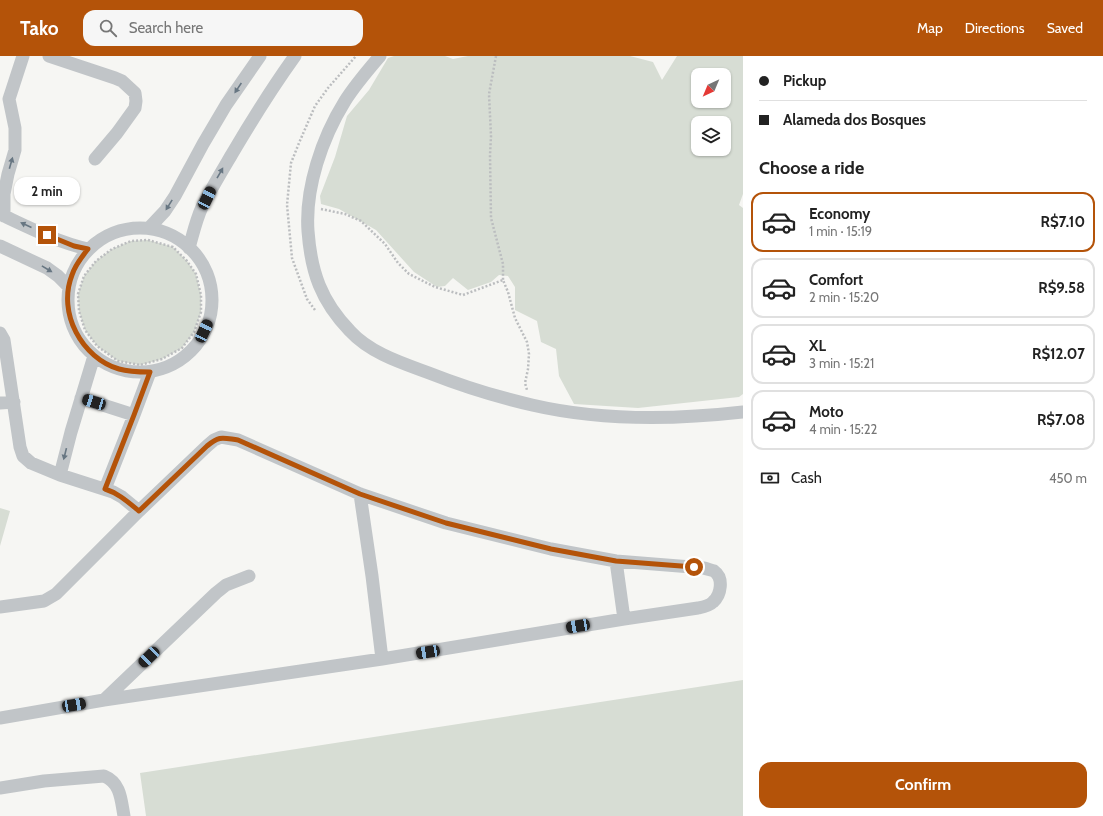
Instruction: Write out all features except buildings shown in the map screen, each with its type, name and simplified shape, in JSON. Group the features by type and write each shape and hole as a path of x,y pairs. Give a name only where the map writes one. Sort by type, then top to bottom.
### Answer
{"street":[{"path":"23,56 4,102 15,128 15,150 8,174 2,215 62,242 88,249"},
{"path":"49,56 122,81 135,93 135,108 95,159"},
{"path":"148,228 165,211 175,196 222,111 260,56"},
{"path":"189,248 194,227 212,189 251,120 295,56"},
{"path":"380,56 358,82 345,101 333,123 321,152 308,197 307,222 309,250 315,275 324,297 336,316 351,333 366,345 390,358 454,383 492,395 533,405 596,415 631,418 675,418 743,412"},
{"path":"132,228 148,228 170,235 189,248 202,263 209,282 212,302 209,322 200,340 186,356 169,366 150,372 120,370 106,364 95,351 79,339 70,320 67,298 71,276 78,262 88,249 101,239 116,232 132,228"},
{"path":"0,246 47,268 69,287"},
{"path":"0,333 4,340 20,447 23,456 31,463 60,475 114,492 139,511"},
{"path":"60,475 70,432 95,351"},
{"path":"105,489 150,372"},
{"path":"81,398 134,415"},
{"path":"0,403 14,402"},
{"path":"0,607 44,601 56,594 207,446 214,440 221,438 238,440 360,494 446,523 551,549 616,561 704,568 714,572 720,578 718,596 713,602 706,606 382,659 104,700 0,718"},
{"path":"360,494 382,659"},
{"path":"616,561 624,619"},
{"path":"104,700 216,593 226,585 249,576"},
{"path":"0,788 44,781 104,776 110,779 118,788 124,816"}],"path":[{"path":"319,315 307,299 292,258 287,205 291,163 316,106 328,88 356,56"},
{"path":"496,56 489,94 491,136 491,218 503,264 503,280 515,318 527,342 529,354 525,383 533,405"},
{"path":"314,208 345,214 361,221 385,244 398,263 409,274 435,287 463,295 503,280"},
{"path":"148,240 173,247 187,261 196,274 201,295 201,312 194,332 182,348 162,359 140,365 118,361 95,351 85,330 79,311 78,294 84,276 96,261 112,249 131,241 148,240"}],"shaded area":[{"path":"394,56 445,56 453,59 468,56 630,56 653,62 662,80 677,56 743,56 743,194 739,205 743,208 743,394 739,397 638,408 574,404 559,376 556,349 541,342 537,321 515,310 515,287 508,276 499,275 491,282 468,290 453,278 445,286 437,287 414,272 376,230 339,209 321,204 320,196 335,157 347,116 369,90 388,58"},
{"path":"148,240 173,247 187,261 196,274 201,295 201,312 194,332 182,348 162,359 140,365 118,361 97,346 85,330 79,311 78,294 84,276 96,261 112,249 131,241"},
{"path":"0,508 10,511 0,546"},
{"path":"743,680 743,816 146,816 140,773"}],"route":[{"path":"47,235 62,242 88,249 78,262 71,276 67,298 70,320 79,339 94,356 106,364 120,370 150,372 105,489 114,492 139,511 207,446 214,440 221,438 238,440 360,494 446,523 551,549 616,561 694,567"}]}
